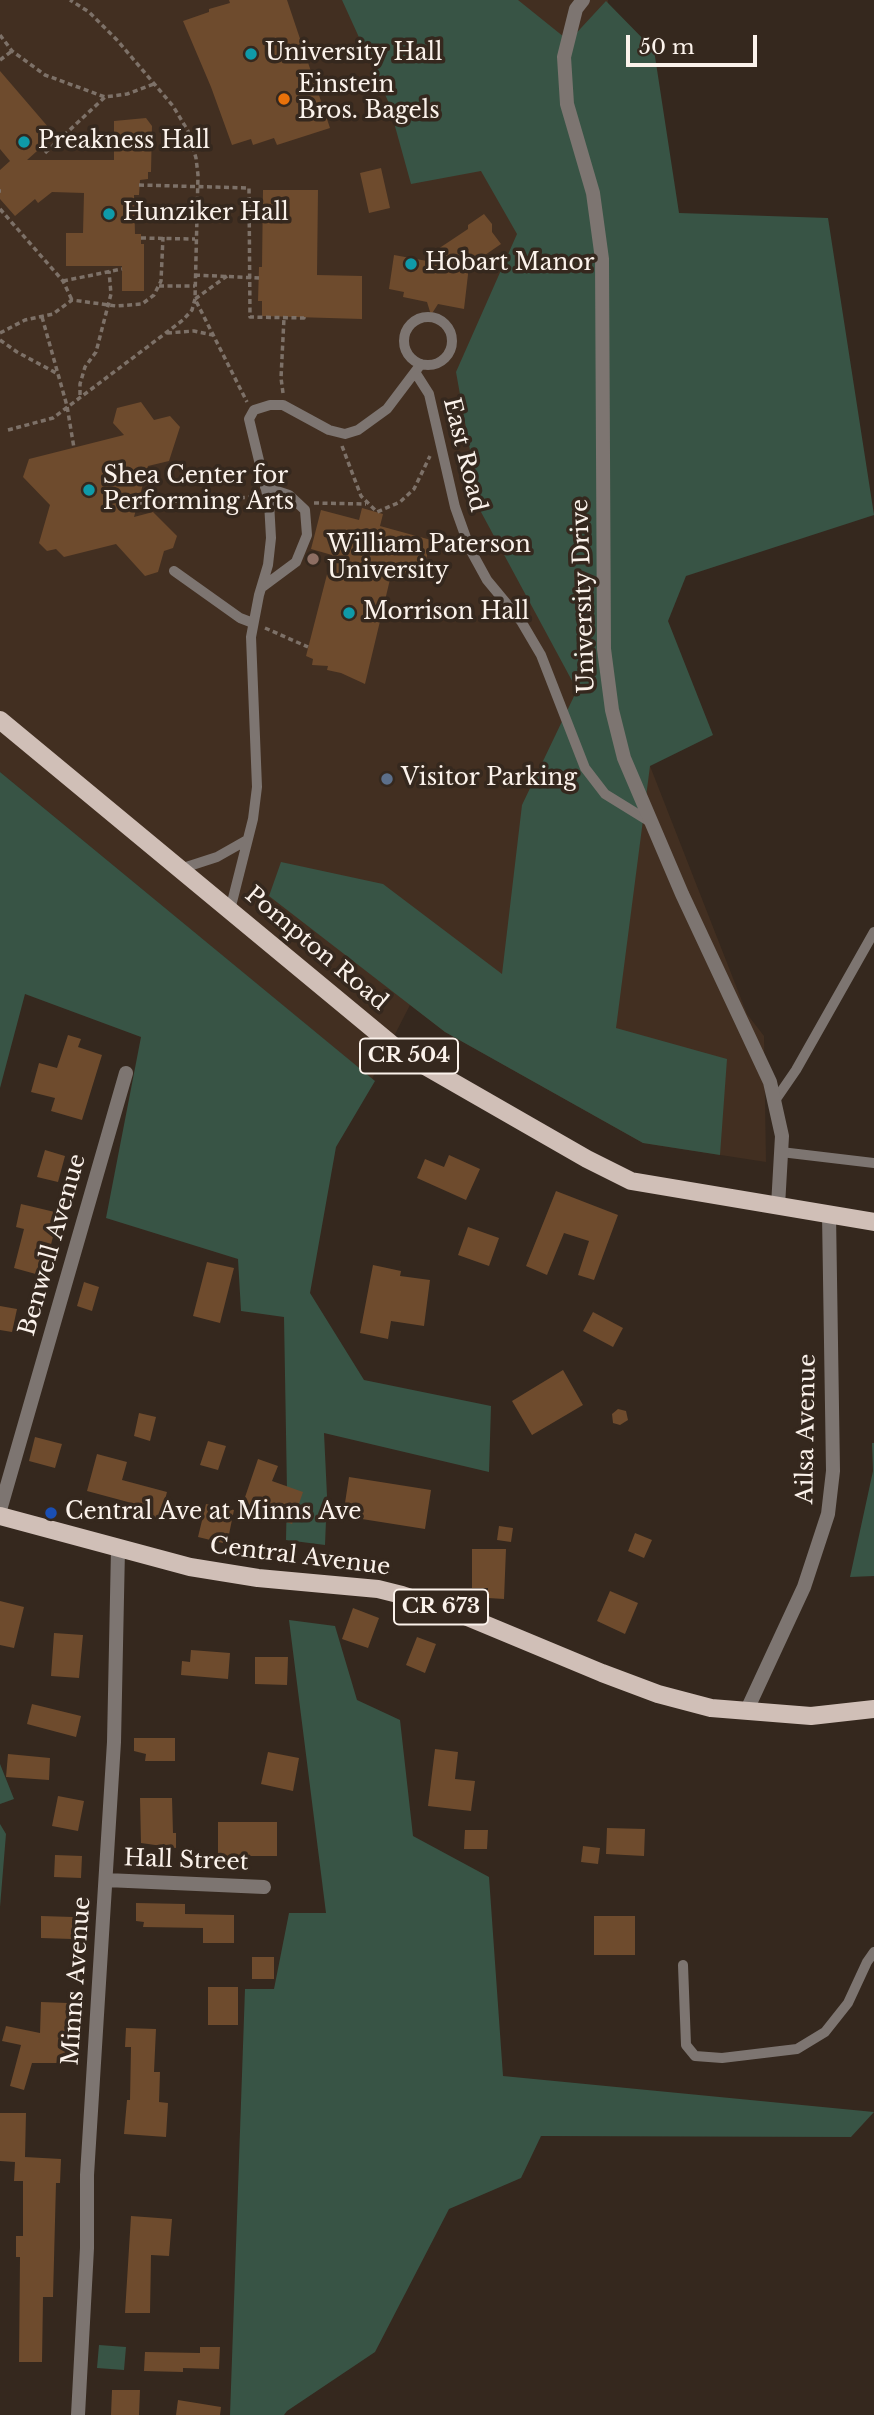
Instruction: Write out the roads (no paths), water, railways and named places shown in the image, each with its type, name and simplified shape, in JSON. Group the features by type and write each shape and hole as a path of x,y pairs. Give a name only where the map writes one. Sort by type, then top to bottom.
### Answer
{"main road":[{"name":"Pompton Road","path":"0,720 396,1048 587,1159 631,1181 874,1222"},
{"name":"Central Avenue","path":"0,1516 118,1549 224,1573 378,1589 402,1595 465,1616 658,1694 711,1708 811,1716 874,1709"}],"street":[{"name":"University Drive","path":"583,0 576,9 564,57 567,104 593,194 602,259 604,649 612,710 624,758 730,1000 770,1082 782,1136 778,1206"},
{"name":"Benwell Avenue","path":"0,1510 126,1073"},
{"name":"Ailsa Avenue","path":"746,1712 804,1587 828,1514 833,1471 830,1214"},
{"name":"Minns Avenue","path":"78,2415 88,2175 115,1715 118,1549"},
{"name":"Hall Street","path":"106,1880 264,1887"}],"lane":[{"name":"East Road","path":"267,492 251,435 249,419 254,410 270,405 284,405 337,432 345,434 358,429 387,409 418,368 438,363 449,352 452,336 444,322 437,318 421,317 409,326 405,333 405,348 414,360 418,368 429,394 455,507 470,549 487,580 521,621 541,655 585,768 605,794 652,823"},
{"path":"230,910 253,819 257,787 251,637 261,588 268,565 271,538 267,492 289,495 305,510 307,535 296,562 261,588"},
{"path":"174,571 240,618 253,623"},
{"path":"180,869 217,857 247,840"},
{"path":"774,1102 796,1070 874,932"},
{"path":"781,1152 874,1163"},
{"path":"683,1965 686,2045 695,2056 722,2058 797,2049 825,2032 848,2003 874,1952"}],"place":[{"name":"University Hall","path":"251,54"},
{"name":"Einstein Bros. Bagels","path":"284,99"},
{"name":"Preakness Hall","path":"24,142"},
{"name":"Hunziker Hall","path":"109,214"},
{"name":"Hobart Manor","path":"411,264"},
{"name":"Shea Center for Performing Arts","path":"89,490"},
{"name":"William Paterson University","path":"313,559"},
{"name":"Morrison Hall","path":"349,613"},
{"name":"Visitor Parking","path":"387,779"},
{"name":"Central Ave at Minns Ave","path":"51,1513"}]}
